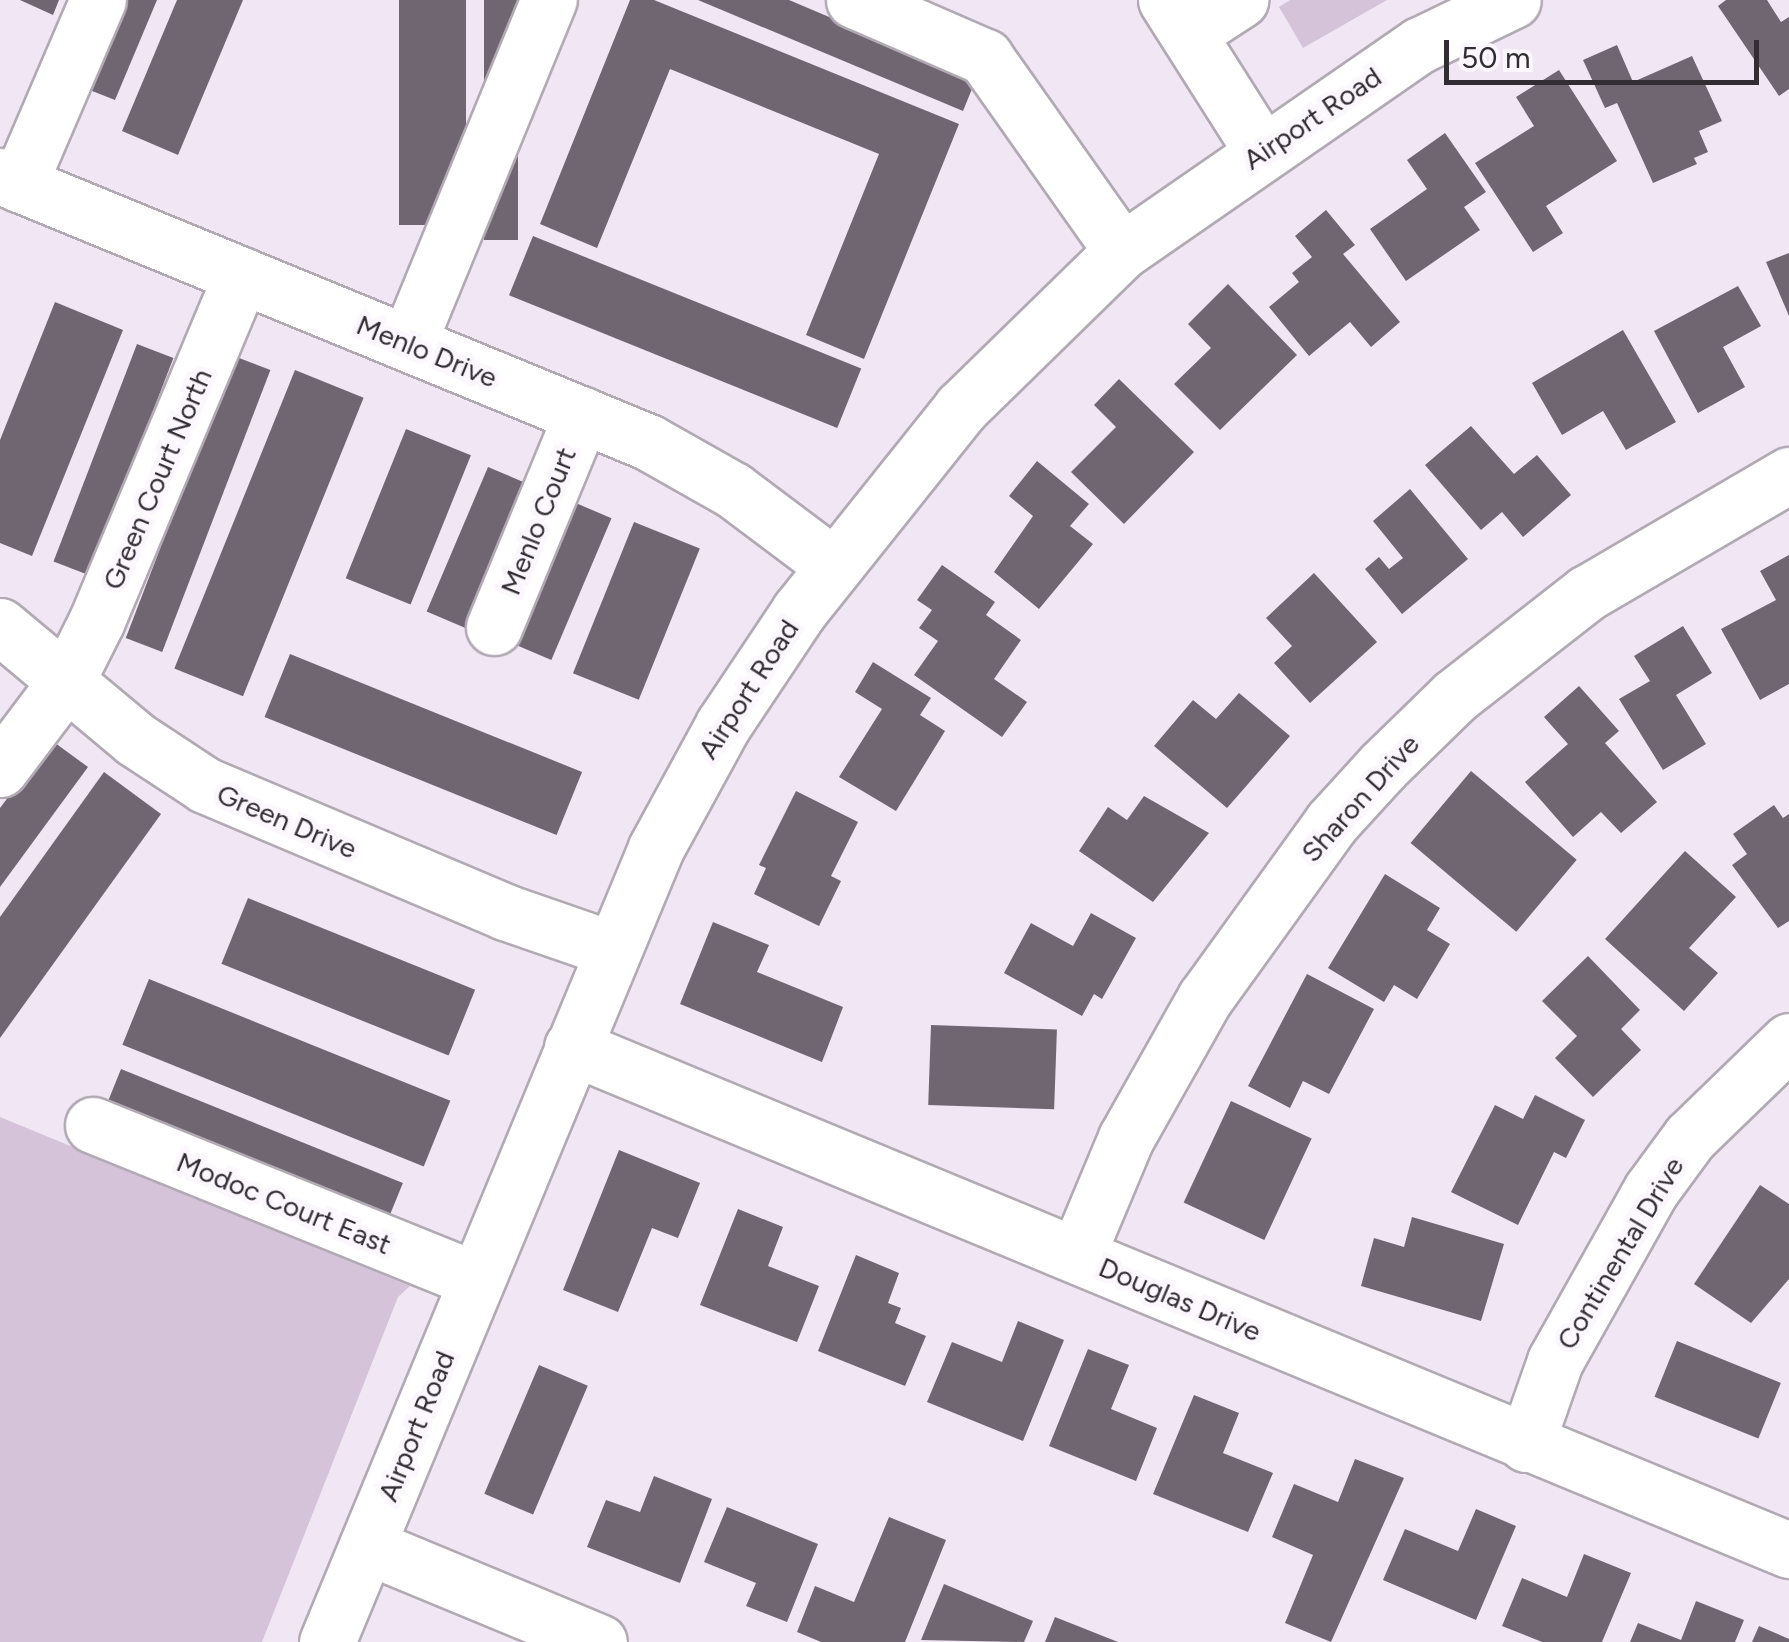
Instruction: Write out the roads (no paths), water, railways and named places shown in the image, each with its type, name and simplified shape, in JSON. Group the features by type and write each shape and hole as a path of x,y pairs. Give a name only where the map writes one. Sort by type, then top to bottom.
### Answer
{"street":[{"path":"10,180 98,0"},
{"path":"408,343 549,0"},
{"path":"854,0 985,57 1122,251"},
{"path":"1240,0 1179,16 1262,151"},
{"name":"Airport Road","path":"327,1642 612,949 694,774 834,565 961,408 1122,251 1420,45 1513,0"},
{"name":"Menlo Drive","path":"10,180 582,414 706,472 834,565"},
{"name":"Green Court North","path":"0,769 66,680 110,593 241,275"},
{"name":"Menlo Court","path":"494,627 582,414"},
{"name":"Sharon Drive","path":"1078,1256 1164,1065 1272,901 1344,808 1514,646 1684,531 1789,475"},
{"name":"Green Drive","path":"0,626 146,748 205,786 505,912 612,949"},
{"name":"Continental Drive","path":"1526,1444 1555,1361 1652,1190 1690,1137 1789,1040"},
{"name":"Douglas Drive","path":"572,1047 1789,1550"},
{"name":"Modoc Court East","path":"93,1125 476,1280"},
{"path":"367,1546 600,1642"}]}
